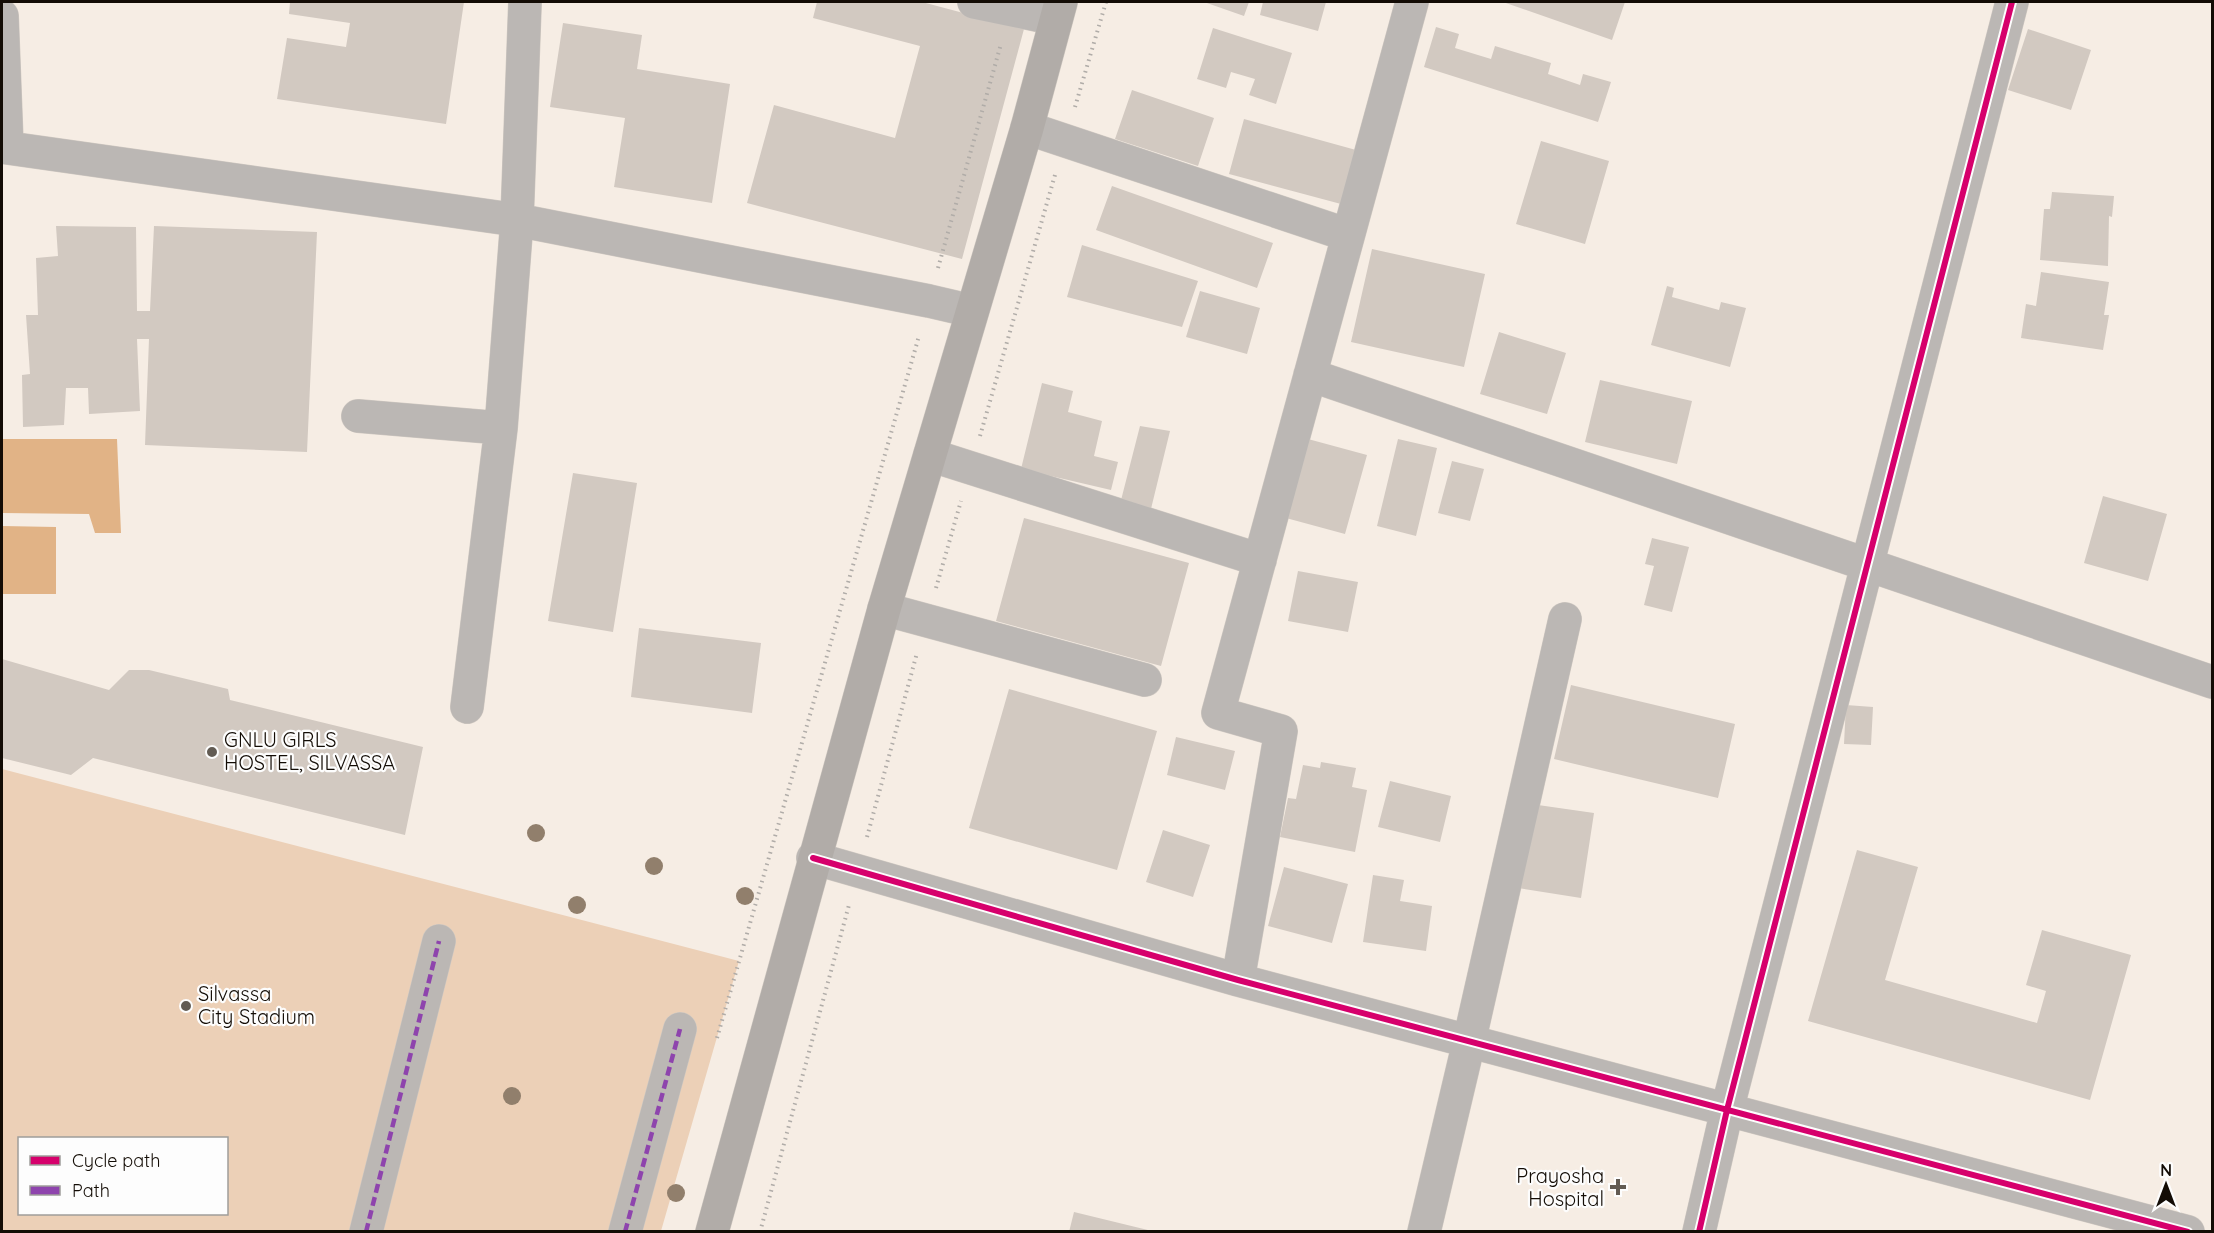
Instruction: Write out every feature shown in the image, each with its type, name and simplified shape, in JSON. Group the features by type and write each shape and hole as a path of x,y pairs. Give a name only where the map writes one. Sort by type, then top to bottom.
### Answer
{"main road":[{"path":"712,1232 813,858 884,609 1027,128 1058,10"}],"street":[{"path":"467,707 501,428 517,220 525,2"},
{"path":"974,2 1011,10 1058,10"},
{"path":"1238,980 1281,731 1218,713 1412,2"},
{"path":"1699,1232 1727,1110 2012,2"},
{"path":"2,16 4,147 517,220 972,311"},
{"path":"1027,128 1348,235"},
{"path":"1310,375 2212,682"},
{"path":"358,416 501,428"},
{"path":"930,455 1260,560"},
{"path":"884,609 1145,680"},
{"path":"1424,1232 1565,619"},
{"path":"813,858 1238,980 2188,1232"},
{"path":"366,1232 439,941"},
{"path":"625,1232 680,1029"}],"path":[{"path":"716,1040 1011,10"}],"shaded area":[{"path":"2,439 117,439 121,533 95,533 89,514 2,513"},
{"path":"2,526 56,527 56,594 2,594"},
{"path":"2,769 739,961 661,1231 2,1231"}],"building":[{"path":"290,2 464,2 446,124 277,99 287,38 346,47 350,23 289,14"},
{"path":"817,2 922,2 1024,29 962,259 747,203 774,105 895,138 920,46 813,18"},
{"path":"1204,2 1249,2 1244,16"},
{"path":"1263,2 1326,2 1318,31 1260,15"},
{"path":"1503,2 1625,2 1612,40"},
{"path":"563,23 642,35 637,69 730,84 712,203 614,187 625,118 550,107"},
{"path":"1436,27 1459,34 1455,48 1491,59 1495,46 1551,63 1548,74 1580,85 1583,74 1611,82 1598,122 1424,67"},
{"path":"1213,28 1292,53 1276,104 1249,95 1255,79 1231,72 1226,88 1197,79"},
{"path":"2028,29 2091,50 2071,110 2008,90"},
{"path":"1132,90 1214,118 1198,166 1115,139"},
{"path":"1244,119 1356,150 1341,204 1229,174"},
{"path":"1541,141 1609,161 1585,244 1516,224"},
{"path":"1112,186 1273,243 1257,288 1096,230"},
{"path":"2052,192 2114,196 2112,217 2109,216 2108,266 2040,260 2044,209 2050,209"},
{"path":"56,226 136,227 137,311 150,311 154,226 317,232 307,452 145,445 149,339 137,339 140,411 89,414 88,388 66,388 64,425 23,427 22,375 30,374 26,315 38,315 36,258 58,256"},
{"path":"1082,245 1198,281 1182,327 1067,297"},
{"path":"1372,249 1485,274 1464,367 1351,342"},
{"path":"2041,272 2109,282 2104,315 2109,315 2103,350 2021,338 2026,304 2036,306"},
{"path":"1667,286 1674,288 1672,297 1719,310 1721,302 1746,308 1730,367 1651,345"},
{"path":"1200,291 1260,308 1247,354 1186,337"},
{"path":"1499,332 1566,353 1547,414 1480,394"},
{"path":"1600,380 1692,401 1677,464 1585,442"},
{"path":"1042,383 1073,391 1068,412 1102,421 1094,456 1118,462 1111,490 1021,469"},
{"path":"1140,426 1170,431 1150,513 1119,508"},
{"path":"1308,439 1367,455 1345,534 1286,518"},
{"path":"1398,439 1437,448 1416,536 1377,526"},
{"path":"1452,461 1484,469 1470,521 1438,513"},
{"path":"573,473 637,483 613,632 548,621"},
{"path":"2103,496 2167,514 2148,581 2084,563"},
{"path":"1024,518 1189,563 1161,666 996,621"},
{"path":"1652,538 1689,547 1672,612 1644,605 1654,566 1645,564"},
{"path":"1298,571 1358,582 1348,632 1288,621"},
{"path":"639,628 761,643 752,713 631,697"},
{"name":"GNLU GIRLS HOSTEL, SILVASSA","path":"2,659 109,690 129,670 149,670 228,689 230,700 423,747 405,835 93,758 71,775 2,758"},
{"path":"1571,685 1735,724 1718,798 1554,759"},
{"path":"1009,689 1157,731 1117,870 969,828"},
{"path":"1846,705 1873,707 1871,745 1844,744"},
{"path":"1176,737 1235,751 1225,790 1167,775"},
{"path":"1321,762 1356,768 1352,787 1367,790 1355,852 1280,837 1288,798 1296,799 1303,765 1320,768"},
{"path":"1390,781 1451,796 1440,842 1378,827"},
{"path":"1531,804 1594,813 1581,898 1518,888"},
{"path":"1163,830 1210,845 1193,897 1146,882"},
{"path":"1857,850 1918,867 1885,980 2037,1023 2046,991 2026,985 2042,930 2131,955 2090,1100 1808,1021"},
{"path":"1284,867 1348,884 1332,943 1268,926"},
{"path":"1373,875 1404,880 1400,901 1432,906 1426,951 1363,942"},
{"path":"1074,1212 1152,1231 1069,1232"}],"marked path":[{"path":"366,1232 439,941"},
{"path":"625,1232 680,1029"}],"cycle path":[{"path":"1699,1232 1727,1110 2012,2"},
{"path":"813,858 1238,980 2188,1232"}],"place":[{"name":"GNLU GIRLS HOSTEL, SILVASSA","path":"212,752"},
{"name":"Silvassa City Stadium","path":"186,1006"},
{"name":"Prayosha Hospital","path":"1618,1187"}]}
